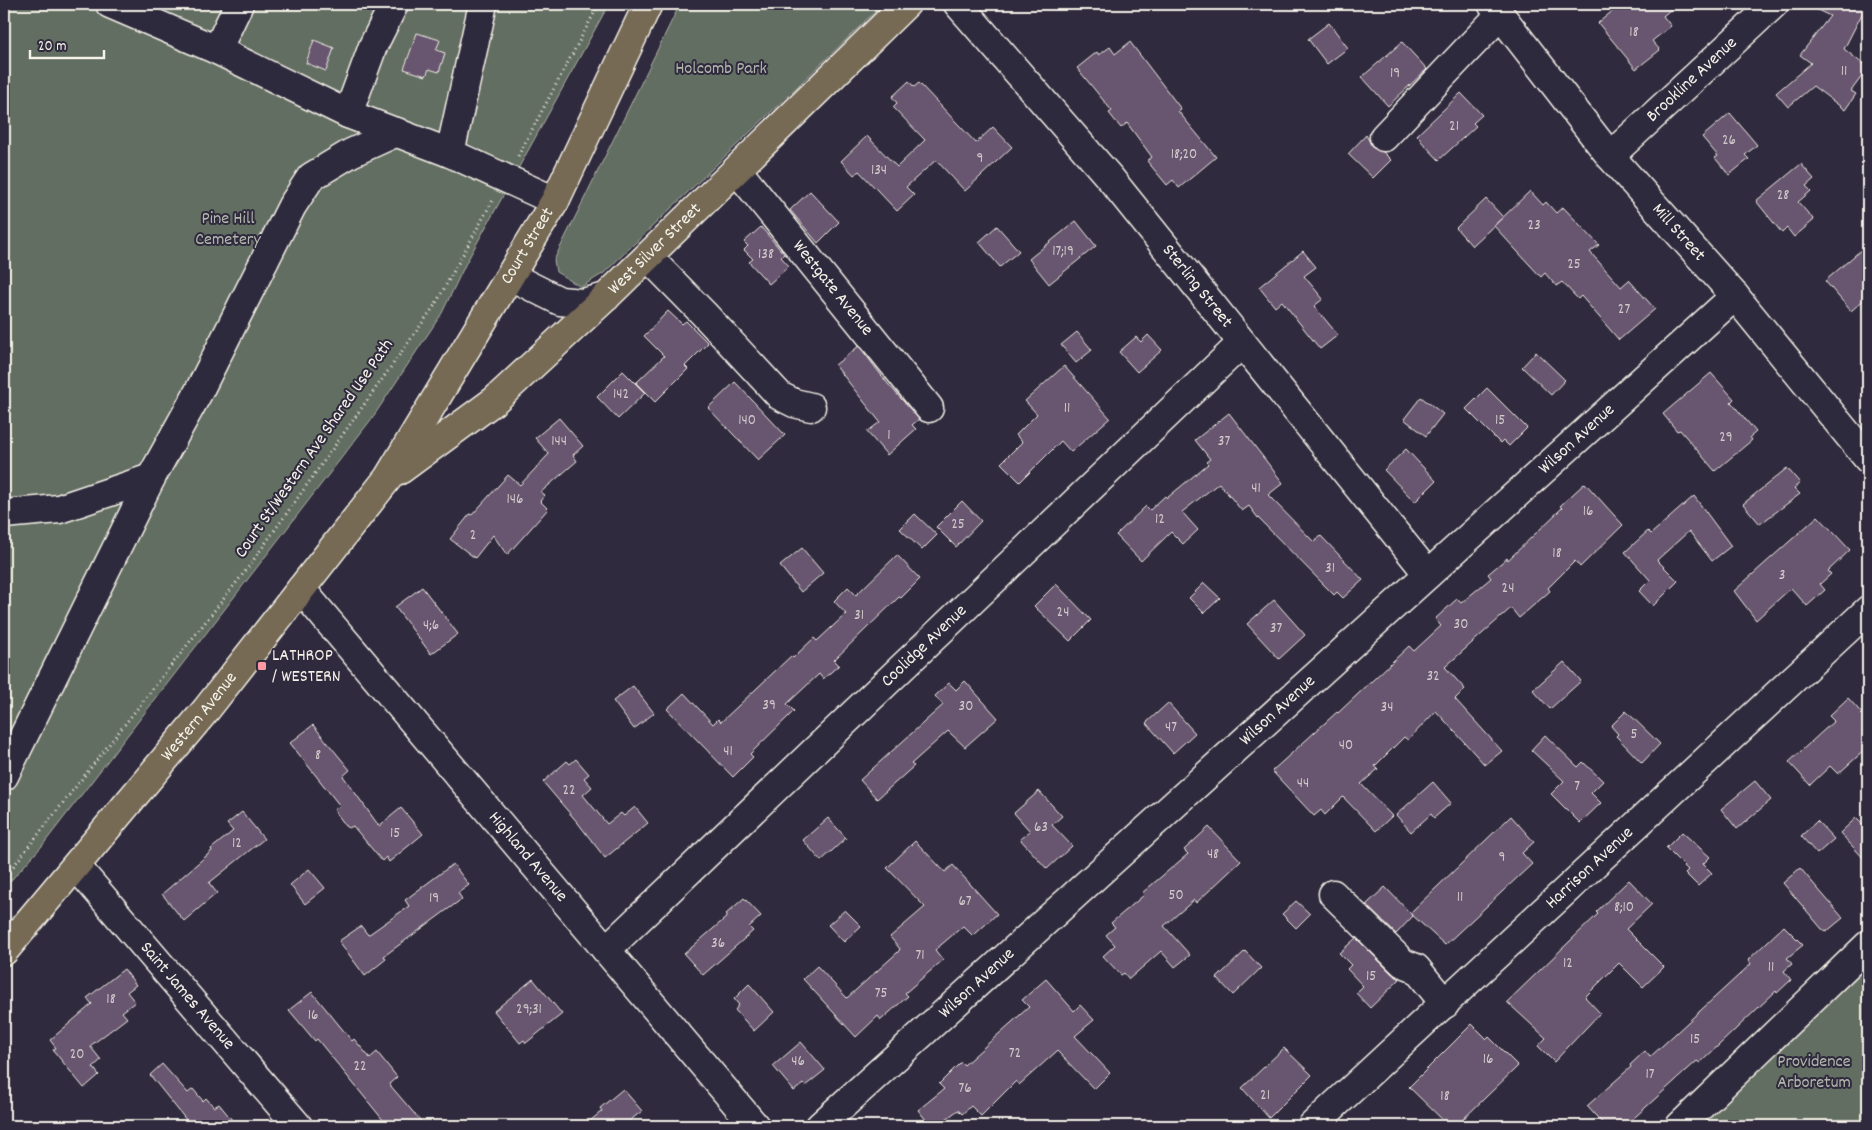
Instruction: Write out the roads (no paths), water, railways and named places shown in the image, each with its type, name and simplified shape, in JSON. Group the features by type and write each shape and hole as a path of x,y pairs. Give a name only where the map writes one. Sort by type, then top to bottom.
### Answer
{"main road":[{"name":"Court Street","path":"388,478 555,201 648,4"},
{"name":"West Silver Street","path":"388,478 494,402 648,257 906,4"},
{"name":"Western Avenue","path":"4,951 206,710 388,478"}],"street":[{"path":"110,4 216,50 348,114 450,153 555,201"},
{"path":"216,50 240,4"},
{"path":"348,114 373,46 394,4"},
{"path":"450,153 483,4"},
{"name":"Sterling Street","path":"958,4 1110,178 1428,574"},
{"name":"Brookline Avenue","path":"1610,156 1774,4"},
{"path":"1384,136 1496,9"},
{"name":"Mill Street","path":"1496,9 1610,156 1734,296 1868,459"},
{"path":"4,776 151,478 199,391 292,206 312,177 351,153 397,132"},
{"name":"Westgate Avenue","path":"737,170 929,408"},
{"path":"648,257 780,396 811,407"},
{"path":"510,276 560,301 582,303 606,297"},
{"name":"Wilson Avenue","path":"820,1126 1734,296"},
{"name":"Coolidge Avenue","path":"606,950 1242,343"},
{"path":"4,514 59,509 151,478"},
{"name":"Highland Avenue","path":"301,589 756,1126"},
{"name":"Harrison Avenue","path":"1312,1126 1868,610"},
{"name":"Saint James Avenue","path":"76,866 298,1126"},
{"path":"1333,894 1403,963 1416,968 1445,1004"},
{"path":"1680,1126 1868,945"}],"place":[{"name":"LATHROP / WESTERN","path":"262,666"}],"park label":[{"name":"Holcomb Park","path":"721,69"},
{"name":"Pine Hill Cemetery","path":"228,229"},
{"name":"Providence Arboretum","path":"1814,1072"}]}
